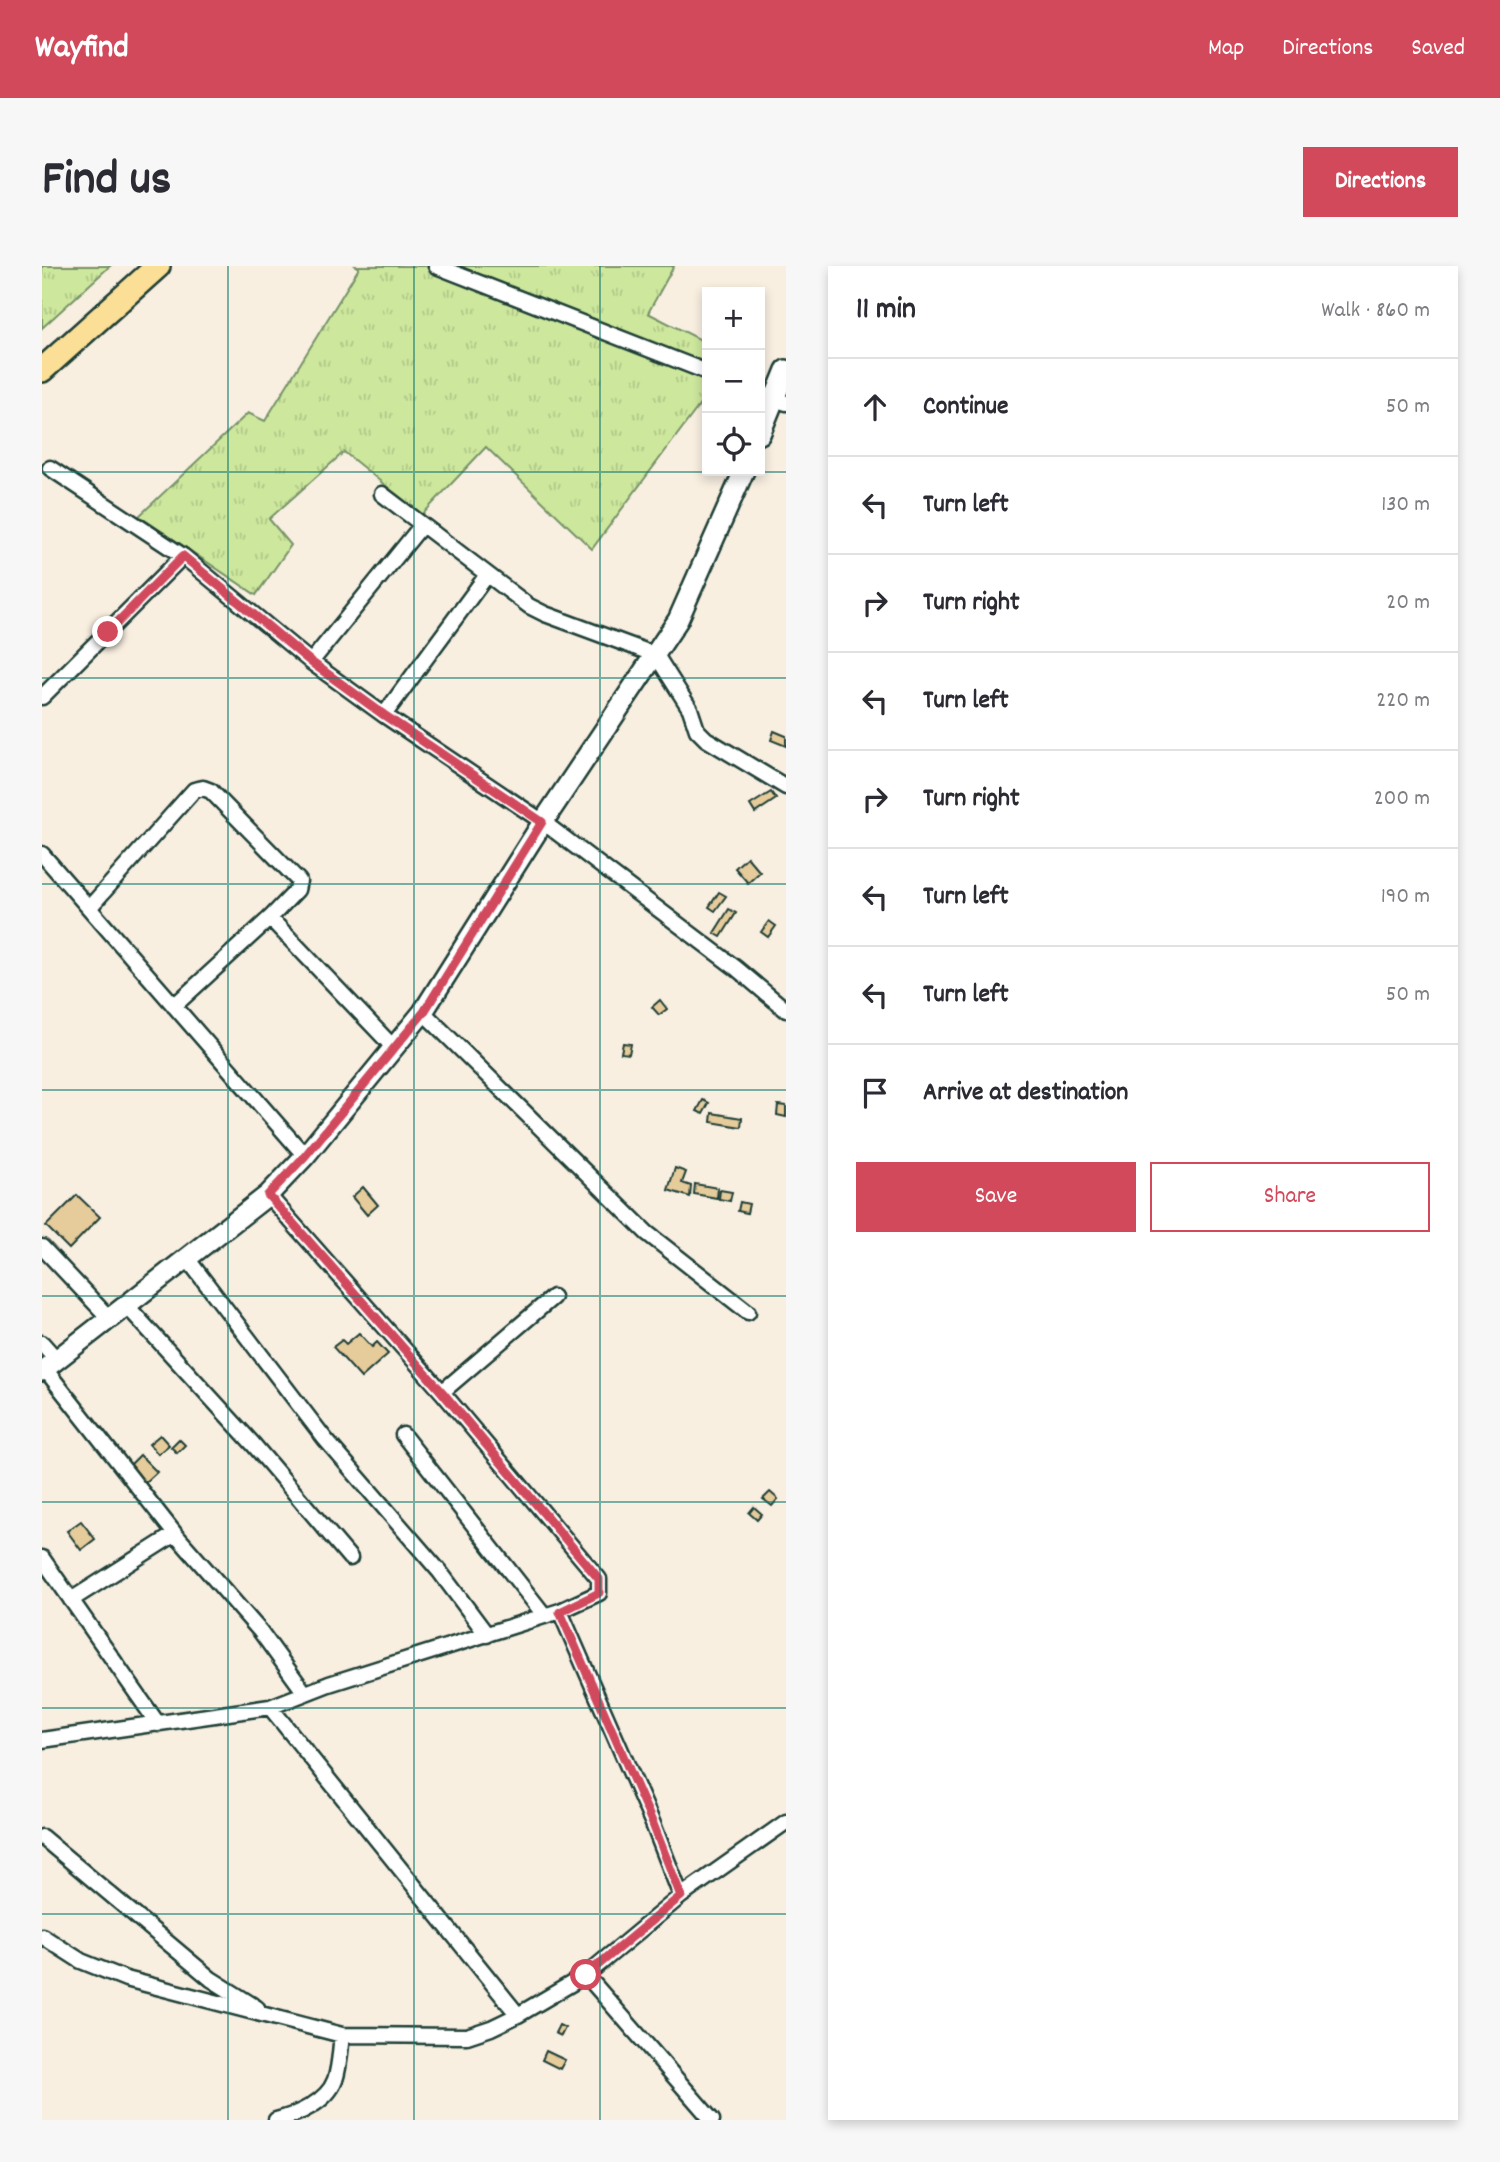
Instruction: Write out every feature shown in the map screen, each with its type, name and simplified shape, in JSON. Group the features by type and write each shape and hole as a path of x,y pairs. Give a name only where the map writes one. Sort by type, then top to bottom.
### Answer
{"main road":[{"path":"42,370 158,266"}],"street":[{"path":"436,266 702,370"},
{"path":"765,421 786,370"},
{"path":"50,468 183,556 311,662 542,822 736,968 786,1010"},
{"path":"48,1366 268,1195 305,1156 424,1012 542,822 678,620 742,476"},
{"path":"382,494 528,606 656,655 690,709 697,730 706,739 786,787"},
{"path":"311,662 422,525"},
{"path":"42,697 183,556"},
{"path":"384,715 487,575"},
{"path":"89,908 194,790 203,788 211,791 299,881 297,890 270,918 174,1006"},
{"path":"42,855 305,1156"},
{"path":"270,918 394,1048"},
{"path":"424,1012 647,1233 748,1312"},
{"path":"42,1740 270,1707 305,1693 553,1614 599,1593 599,1579 442,1392 268,1195"},
{"path":"42,1247 109,1318"},
{"path":"186,1257 325,1439 440,1572 487,1635"},
{"path":"442,1392 553,1297"},
{"path":"126,1305 253,1444 350,1558"},
{"path":"42,1343 48,1366 175,1534 260,1631 305,1693"},
{"path":"403,1435 553,1614 653,1824 681,1896"},
{"path":"71,1600 175,1534"},
{"path":"42,1558 159,1724"},
{"path":"270,1707 517,2015"},
{"path":"42,1936 80,1961 126,1979 342,2035 467,2036 517,2015 586,1975 681,1896 786,1822"},
{"path":"42,1837 211,1979 270,2016"},
{"path":"586,1975 712,2120"},
{"path":"276,2120 291,2116 313,2104 327,2092 335,2081 342,2035"}],"green space":[{"path":"42,266 110,266 42,328"},
{"path":"356,266 674,266 648,313 702,340 702,402 592,549 486,447 422,515 344,452 269,519 291,545 256,595 139,516 248,413 265,421 359,268"}],"building":[{"path":"774,731 786,736 786,746 771,740"},
{"path":"771,792 776,799 755,813 750,805"},
{"path":"747,857 760,872 748,883 735,868"},
{"path":"719,892 726,896 715,911 709,907"},
{"path":"729,909 736,913 721,937 714,933"},
{"path":"769,921 776,926 768,937 761,932"},
{"path":"660,1000 667,1009 659,1015 652,1007"},
{"path":"623,1043 631,1044 629,1054 621,1053"},
{"path":"703,1100 709,1103 703,1114 697,1111"},
{"path":"778,1105 786,1106 786,1117 777,1115"},
{"path":"712,1113 742,1118 741,1127 711,1122"},
{"path":"675,1168 686,1172 682,1183 691,1186 690,1197 668,1190"},
{"path":"695,1184 718,1188 717,1198 694,1194"},
{"path":"363,1187 378,1205 367,1215 352,1197"},
{"path":"720,1190 732,1192 730,1201 719,1199"},
{"path":"77,1195 100,1217 69,1249 46,1226"},
{"path":"740,1202 749,1204 747,1213 738,1211"},
{"path":"359,1333 372,1347 377,1342 388,1354 361,1378 333,1347 342,1340 346,1344"},
{"path":"160,1435 169,1445 158,1454 149,1444"},
{"path":"179,1439 185,1445 177,1453 171,1447"},
{"path":"140,1455 157,1472 144,1484 128,1467"},
{"path":"770,1492 778,1499 772,1506 763,1499"},
{"path":"754,1507 762,1514 757,1520 749,1513"},
{"path":"81,1521 95,1539 81,1550 67,1531"},
{"path":"559,2025 565,2028 561,2036 555,2033"},
{"path":"546,2051 565,2060 560,2069 542,2060"}],"route":[{"path":"108,632 183,556 311,662 542,822 424,1012 305,1156 268,1195 442,1392 599,1579 599,1593 560,1612 653,1824 681,1896 586,1975"}]}
